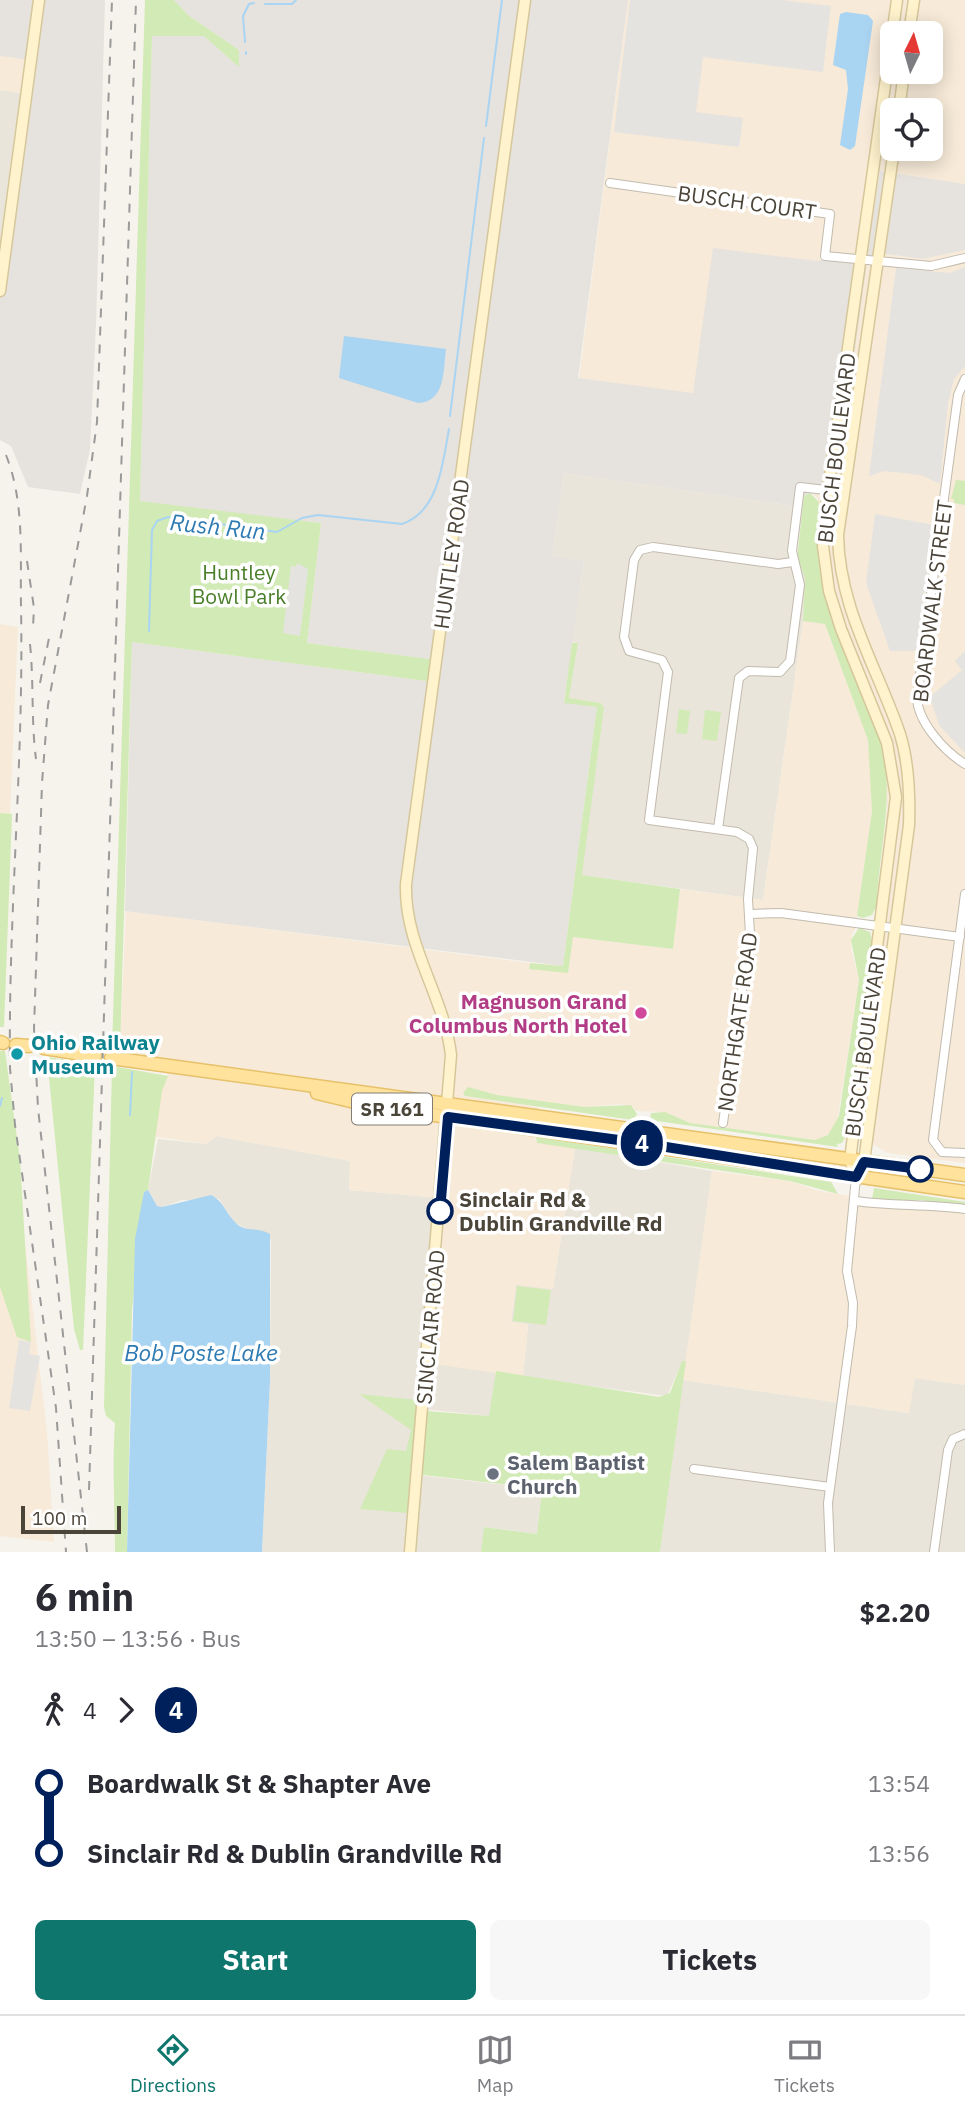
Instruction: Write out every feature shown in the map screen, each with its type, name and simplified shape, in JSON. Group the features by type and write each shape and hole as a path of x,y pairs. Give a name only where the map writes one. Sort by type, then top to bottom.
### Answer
{"main road":[{"path":"0,291 39,0"},
{"name":"HUNTLEY ROAD","path":"449,1102 451,1055 448,1031 412,937 406,884 525,0"},
{"name":"BUSCH BOULEVARD","path":"856,1177 850,1160 895,819 892,760 829,591 823,546 828,490 897,0"},
{"path":"911,21 914,0"},
{"name":"BUSCH BOULEVARD","path":"856,1177 864,1162 893,928 909,825 908,777 900,734 850,612 838,556 842,492 892,161"},
{"path":"44,1048 95,1056"},
{"name":"SR 161","path":"111,1058 449,1102 965,1175"},
{"name":"SR 161","path":"270,1080 363,1104 965,1192"},
{"name":"SINCLAIR ROAD","path":"410,1552 449,1102"}],"street":[{"name":"BUSCH COURT","path":"610,183 830,214 825,256 930,266 965,258"},
{"name":"BOARDWALK STREET","path":"965,379 958,395 917,698 917,711 924,723 965,764"},
{"path":"955,418 965,419"},
{"path":"793,562 778,564 653,547 640,550 634,560 624,641 632,653 662,660 668,672 649,820 718,829 739,678 752,671 780,672 790,661 800,584 793,562 800,487 842,492"},
{"name":"NORTHGATE ROAD","path":"718,829 741,833 752,843 750,914 723,1124"},
{"path":"965,894 934,1145 942,1152 965,1153"},
{"path":"750,914 781,913 960,937"},
{"path":"830,1552 830,1487 852,1326 853,1303 847,1271 856,1177"},
{"path":"855,1201 899,1206 921,1203 965,1209"},
{"path":"934,1552 948,1450 953,1439 965,1434"},
{"path":"694,1469 830,1487"}],"shaded area":[{"path":"0,0 105,0 90,449 80,494 28,487 11,446 0,440 0,291 31,60 0,56"},
{"path":"174,0 628,0 578,378 693,393 713,248 817,261 834,257 866,262 880,171 965,184 965,250 923,259 886,254 867,262 835,495 810,493 804,496 803,507 564,473 552,556 584,561 564,702 597,707 563,966 125,911 132,642 434,682 436,660 307,643 321,523 140,502 152,36 204,36 238,66 239,50 188,15"},
{"path":"628,0 965,0 965,184 880,171 867,261 886,254 923,259 965,250 965,1163 888,1153 874,1145 844,1140 877,905 887,807 883,752 831,619 817,542 818,498 813,494 835,495 834,257 817,261 693,394 579,378"},
{"path":"630,0 783,0 831,6 823,72 703,57 696,112 743,118 739,147 614,132"},
{"path":"0,56 31,60 27,94 0,90"},
{"path":"0,90 27,94 0,291"},
{"path":"965,267 965,366 954,379 948,403 940,484 921,475 884,471 869,476 896,268 949,273"},
{"path":"564,473 803,507 797,550 799,565 806,577 803,621 763,900 581,875 604,708 601,703 569,698 578,643 572,642 584,562 552,556"},
{"path":"875,514 934,525 916,651 890,651 866,583"},
{"path":"297,563 308,569 300,636 283,633 291,566 296,567"},
{"path":"803,621 825,624 868,740 871,771 872,811 851,949 859,980 837,1123 828,1135 815,1140 690,1123 665,1112 636,1111 633,1107 621,1104 585,1107 497,1095 472,1088 466,1096 539,1107 535,1140 538,1143 575,1148 553,1289 516,1285 511,1322 528,1324 523,1377 427,1363 442,1198 349,1190 350,1161 216,1136 207,1144 151,1136 160,1091 168,1074 120,1050 126,911 530,963 529,968 568,972 573,937 673,949 680,889 763,900"},
{"path":"0,624 18,627 10,815 0,814"},
{"path":"965,651 965,753 939,725 930,697 962,670 955,661"},
{"path":"216,1136 351,1161 349,1190 442,1198 427,1362 496,1372 490,1416 423,1409 416,1475 542,1489 537,1534 485,1527 481,1552 262,1552 270,1380 271,1240 235,1223 219,1199 182,1200 163,1207 157,1206 148,1190 158,1139 207,1144"},
{"path":"575,1148 712,1171 686,1361 682,1362 667,1396 523,1377 528,1325 511,1322 516,1284 553,1289"},
{"path":"712,1171 789,1181 819,1191 856,1197 965,1207 965,1385 915,1378 909,1413 683,1380"},
{"path":"0,1189 19,1191 47,1432 54,1542 0,1536"},
{"path":"19,1340 31,1342 29,1354 40,1356 30,1411 9,1408"},
{"path":"915,1378 965,1385 965,1552 660,1552 683,1380 908,1413"}],"green space":[{"name":"Huntley Bowl Park","path":"145,0 174,0 188,15 239,50 239,67 204,36 152,36 140,501 321,523 307,643 437,660 434,682 132,642 120,1050 112,1049"},
{"path":"956,480 965,481 965,505 954,503 954,499 951,499"},
{"path":"810,493 819,502 819,548 831,613 877,733 886,771 886,810 877,905 872,915 863,918 857,916 872,811 868,740 825,624 803,621 805,577 797,558 804,496"},
{"path":"572,643 578,643 569,698 601,703 604,708 582,875 680,889 673,949 573,937 568,973 529,969 530,963 563,966 597,707 564,703"},
{"path":"679,709 690,711 687,734 676,733"},
{"path":"705,710 721,712 717,741 702,739"},
{"path":"0,813 12,814 4,1027 0,1027"},
{"path":"859,928 870,932 872,940 845,1137 842,1143 837,1144 838,1147 650,1120 651,1113 665,1112 690,1123 815,1140 828,1135 839,1116 859,980 851,940"},
{"path":"0,1051 5,1051 20,1160 31,1342 17,1337 0,1287"},
{"path":"47,1057 95,1064 83,1350 80,1350 74,1329"},
{"path":"112,1066 168,1076 162,1091 148,1190 144,1192 132,1310 127,1552 115,1552 115,1423 106,1416 104,1407"},
{"path":"468,1087 497,1095 585,1107 631,1105 637,1114 633,1120 465,1096 463,1093"},
{"path":"536,1137 831,1182 838,1194 790,1181 537,1143"},
{"path":"874,1188 965,1202 965,1207 921,1200 899,1203 872,1199"},
{"path":"517,1286 551,1290 546,1325 513,1321"},
{"path":"682,1361 686,1361 660,1552 481,1552 484,1527 537,1534 542,1490 536,1488 424,1475 411,1480 407,1513 360,1509 387,1449 406,1451 411,1430 359,1394 417,1400 427,1411 489,1416 496,1371 659,1397 670,1393"}],"water":[{"path":"846,12 868,15 873,21 855,146 850,150 840,145 848,89 846,70 833,65 840,14"},
{"path":"344,336 446,349 438,391 434,397 418,403 339,378"},
{"name":"Bob Poste Lake","path":"148,1190 157,1206 162,1207 211,1195 238,1225 270,1234 270,1380 262,1552 127,1552 135,1239 144,1192"}],"waterway":[{"path":"265,4 292,4 296,0"},
{"name":"Rush Run","path":"486,126 502,0"},
{"path":"245,42 243,16 249,4 254,3"},
{"name":"Rush Run","path":"450,416 484,138"},
{"name":"Rush Run","path":"149,631 152,530 157,521 168,517 277,532 302,518 318,515 402,524 414,518 432,497 441,470 449,429"},
{"name":"Rush Run","path":"130,1115 132,1072"},
{"name":"Rush Run","path":"0,1106 2,1098"}],"railway":[{"path":"87,1552 38,1108 34,1029 42,783 48,705 87,496 97,422 112,0"},
{"path":"89,1490 136,0"},
{"path":"6,455 16,492 21,549 20,722 11,953 10,1068 15,1125 56,1408 66,1552"},
{"path":"27,561 34,608 33,627"},
{"path":"40,683 50,633"},
{"path":"30,644 36,759"}],"bus line":[{"name":"4","path":"440,1211 448,1117 641,1143 856,1177 864,1162 920,1169"}],"place":[{"name":"Magnuson Grand Columbus North Hotel","path":"641,1013"},
{"name":"Ohio Railway Museum","path":"17,1054"},
{"name":"Sinclair Rd & Dublin Grandville Rd","path":"440,1211"},
{"name":"Salem Baptist Church","path":"493,1474"}]}
